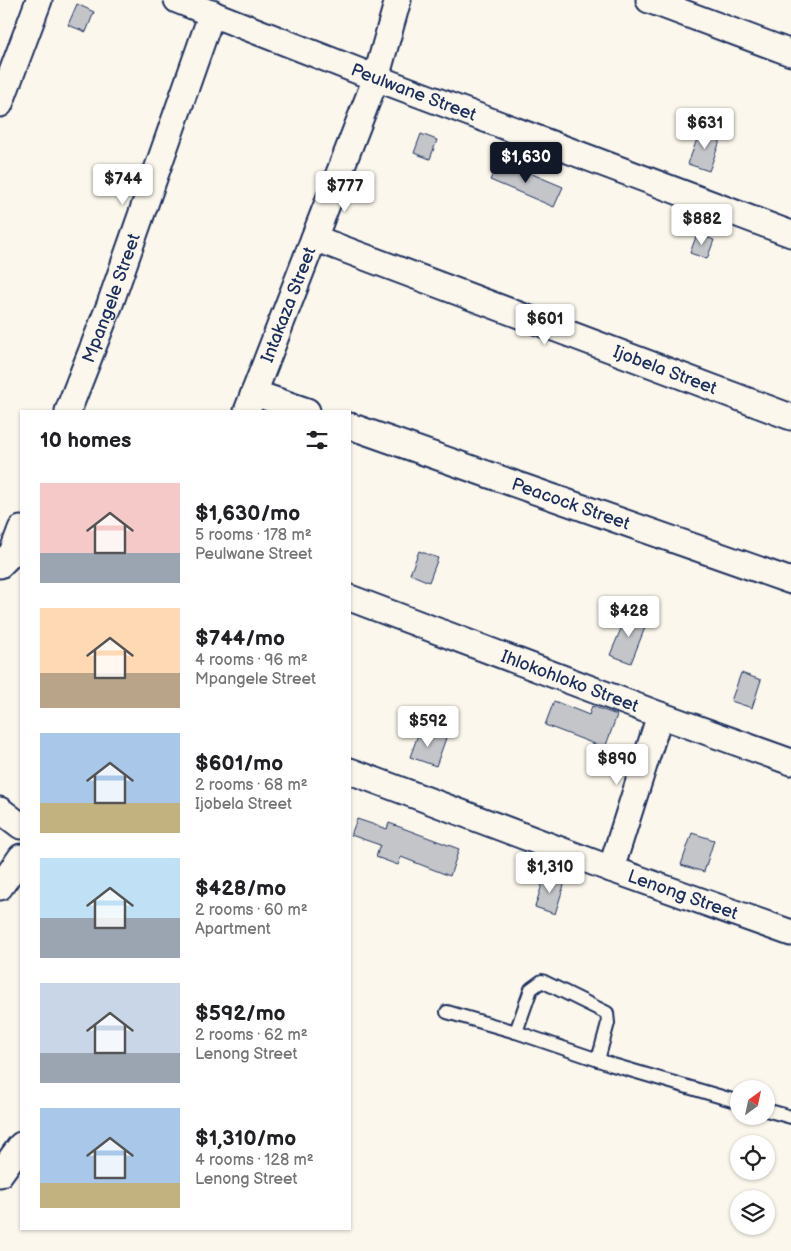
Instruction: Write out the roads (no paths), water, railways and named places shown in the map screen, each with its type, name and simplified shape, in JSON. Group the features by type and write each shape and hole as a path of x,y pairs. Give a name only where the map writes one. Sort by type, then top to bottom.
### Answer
{"street":[{"path":"0,104 39,0"},
{"name":"Peulwane Street","path":"177,0 376,78 791,234"},
{"name":"Intakaza Street","path":"251,402 376,78 398,0"},
{"path":"649,0 791,53"},
{"name":"Mpangele Street","path":"68,410 110,304 212,13"},
{"name":"Ijobela Street","path":"314,238 791,417"},
{"path":"251,402 301,410"},
{"name":"Peacock Street","path":"351,426 791,581"},
{"path":"0,565 12,553 20,532"},
{"name":"Ihlokohloko Street","path":"351,598 660,715 791,762"},
{"path":"611,869 660,715"},
{"name":"Lenong Street","path":"351,771 611,869 791,933"},
{"path":"0,810 20,825"},
{"path":"0,887 20,858"},
{"path":"0,1174 20,1146"}],"lane":[{"path":"516,1032 531,989 542,982 607,1013 608,1023 598,1060"},
{"path":"447,1012 730,1099"},
{"path":"775,1113 791,1117"}]}
